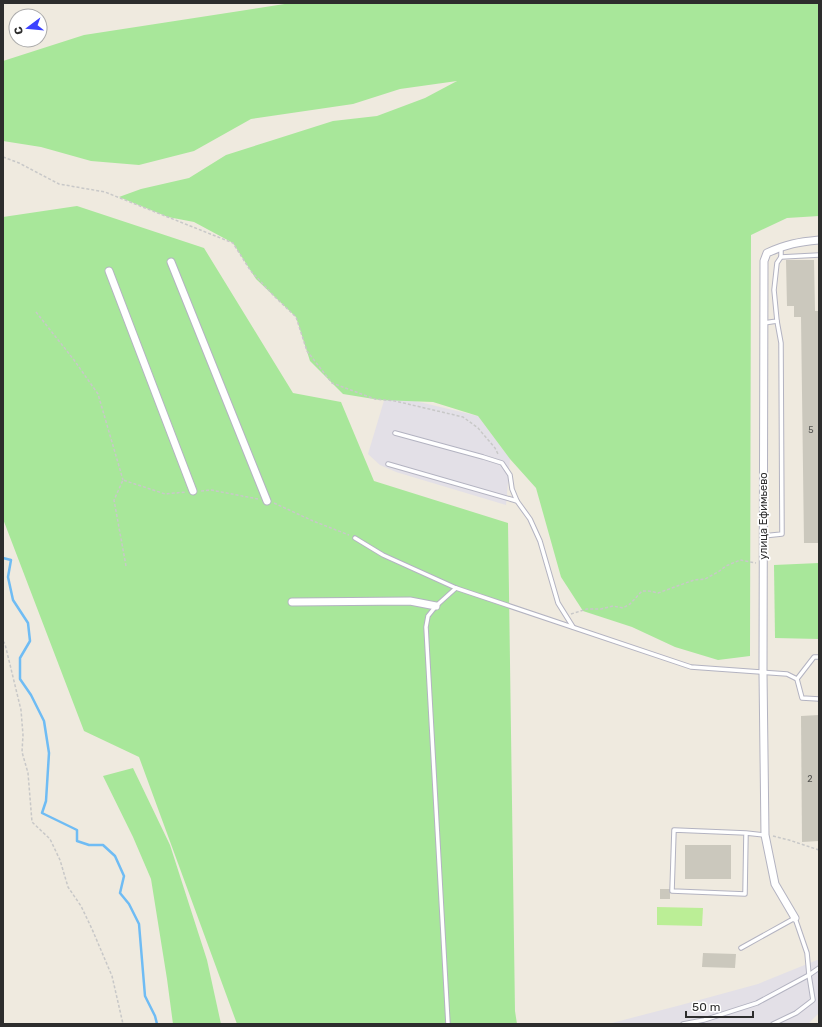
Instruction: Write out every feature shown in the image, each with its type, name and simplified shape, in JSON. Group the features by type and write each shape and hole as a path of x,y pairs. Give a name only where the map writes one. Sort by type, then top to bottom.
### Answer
{"street":[{"name":"улица Ефимьево","path":"795,918 775,884 766,835 763,564 764,262 767,252 794,243 819,240"},
{"path":"171,262 266,501"},
{"path":"108,272 193,491"},
{"path":"292,602 410,601 436,606"}],"lane":[{"path":"763,536 782,534 781,343 774,290 777,263 781,257 781,247"},
{"path":"781,257 819,255"},
{"path":"763,324 777,321"},
{"path":"395,433 502,463 510,475 512,490 517,501 530,519 540,541 558,603 573,627"},
{"path":"388,464 517,501"},
{"path":"355,538 383,556 456,588 691,667 787,674 797,679 802,698 819,699"},
{"path":"448,1024 426,627 428,616 436,606 456,588"},
{"path":"797,679 814,657 819,657"},
{"path":"746,833 744,894 672,891 674,830 746,833 766,835"},
{"path":"741,948 795,918 807,953 813,1000 796,1012 773,1024"},
{"path":"683,1024 704,1020 756,1003 809,975 819,968"}],"path":[{"path":"3,157 19,162 59,184 105,192 233,243 250,270 296,317 307,351 332,383 375,399 395,401 463,417 478,428 495,448 502,463"},
{"path":"36,312 74,360 98,394 123,480 114,500 126,566"},
{"path":"123,480 164,494 212,490 274,502 313,521 355,538"},
{"path":"567,618 572,614 587,609 601,609 613,606 623,608 630,604 642,591 649,590 658,593 694,580 705,579 726,566 740,560 763,564"},
{"path":"3,641 21,710 23,735 22,752 28,773 32,822 50,839 60,860 68,887 92,929 112,976 123,1024"},
{"path":"766,835 789,840 819,850"}],"shaded area":[{"path":"386,394 478,416 510,459 506,505 396,472 380,465 368,454"},
{"path":"819,960 819,1013 808,1024 608,1024 758,984"}],"green space":[{"path":"291,3 819,3 819,216 787,218 751,235 750,656 718,660 675,647 632,627 583,611 561,577 536,488 510,459 478,416 433,402 380,400 343,394 310,361 296,317 256,279 233,243 194,222 168,217 119,197 141,189 189,178 226,155 333,121 377,116 425,98 457,81 400,89 353,104 251,119 194,151 139,165 91,161 41,147 3,141 3,61 44,48 48,48 48,47 84,35"},
{"path":"77,206 204,248 293,393 341,402 374,481 508,523 515,1011 517,1024 237,1024 139,757 84,731 3,519 3,217"},
{"path":"819,563 819,639 775,638 774,565"},
{"path":"133,768 170,845 207,960 221,1024 173,1024 151,879 133,837 103,776"},
{"path":"657,907 703,908 702,926 657,925"}],"building":[{"path":"786,260 814,260 815,311 819,311 819,543 804,543 801,317 794,317 794,306 787,306"},
{"path":"819,715 819,841 802,842 801,716"},
{"path":"685,845 731,845 731,879 685,879"},
{"path":"660,889 670,889 670,899 660,899"},
{"path":"703,953 736,954 735,968 702,967"}],"waterway":[{"path":"3,558 11,560 8,577 13,600 28,623 30,641 20,658 20,679 31,695 44,721 49,753 46,801 42,813 77,830 77,841 89,845 103,845 115,856 124,876 120,893 129,904 139,924 145,996 155,1016 157,1024"}]}
